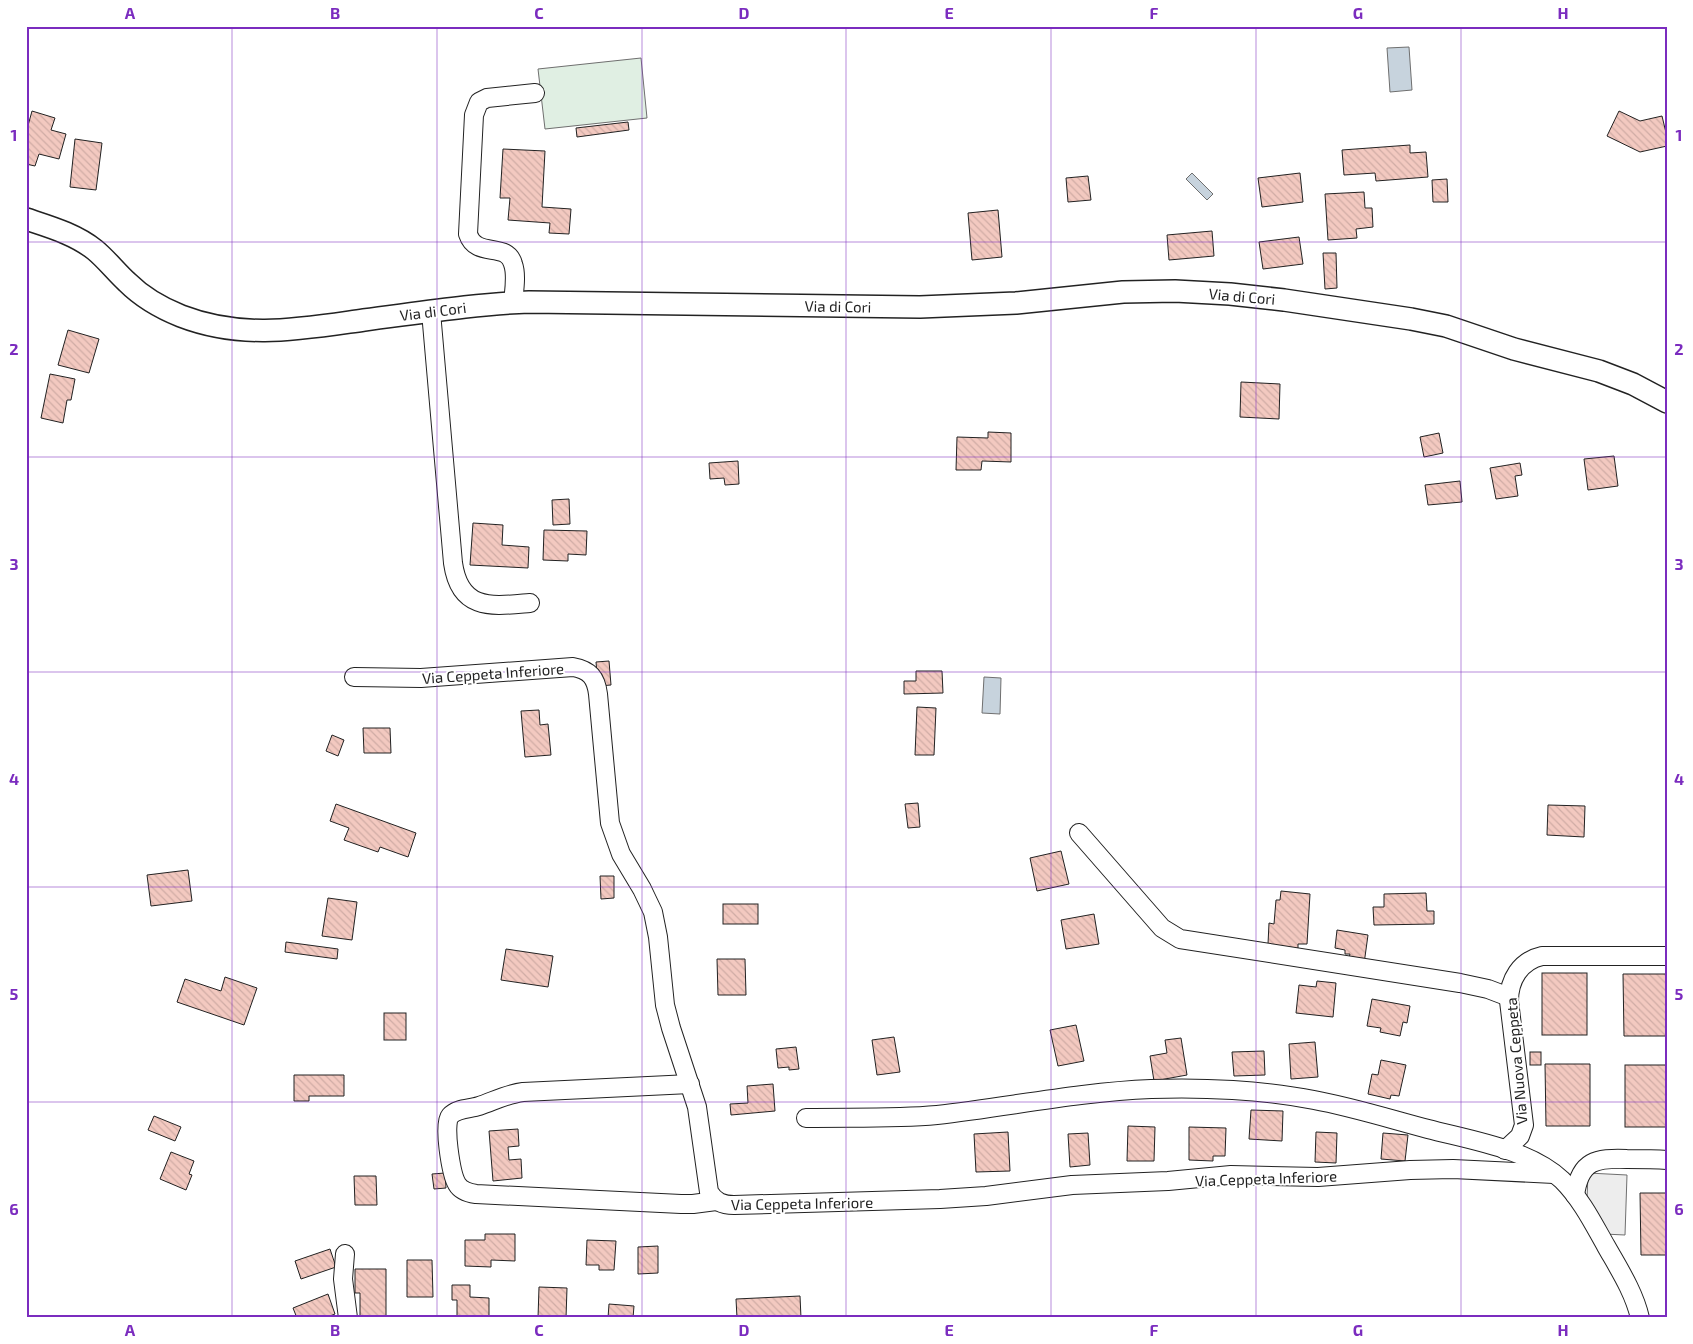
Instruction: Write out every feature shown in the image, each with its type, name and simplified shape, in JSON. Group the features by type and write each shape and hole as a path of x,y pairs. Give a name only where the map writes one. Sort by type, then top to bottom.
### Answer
{"main road":[{"name":"Via di Cori","path":"26,219 60,231 89,246 108,261 132,287 158,305 190,319 217,327 245,331 271,332 513,303 911,307 994,305 1123,292 1183,291 1230,294 1314,304 1446,326 1514,349 1598,371 1633,384 1667,402"}],"street":[{"path":"513,303 514,268 512,260 503,252 479,247 468,234 474,115 479,102 487,98 535,93"},
{"path":"431,312 453,563 456,577 460,586 468,595 483,604 494,606 530,603"},
{"name":"Via Ceppeta Inferiore","path":"354,678 421,678 573,667 590,673 595,680 610,824 618,847 653,912 667,1013 700,1118 709,1192 716,1201 734,1205 940,1199 986,1196 1072,1185 1168,1181 1231,1175 1318,1177 1444,1169 1554,1174"},
{"path":"1079,833 1162,928 1180,939 1460,983 1483,988 1509,997"},
{"name":"Via Nuova Ceppeta","path":"1505,1150 1520,1136 1524,1125 1509,997 1513,980 1519,970 1526,963 1537,957 1547,956 1667,956"},
{"path":"690,1084 523,1092 503,1096 481,1106 456,1112 449,1118 447,1128 454,1176 460,1188 476,1194 681,1204 716,1201"},
{"path":"806,1118 918,1116 1151,1089 1251,1092 1301,1098 1348,1107 1505,1150 1537,1163 1554,1174 1575,1195 1587,1213 1626,1281 1640,1318"},
{"path":"1575,1195 1577,1183 1582,1172 1589,1164 1595,1161 1607,1159 1667,1160"},
{"path":"345,1254 343,1279 348,1318"}],"green space":[{"path":"641,58 647,118 545,129 538,69"}],"shaded area":[{"path":"1409,47 1412,90 1390,92 1387,48"},
{"path":"1192,173 1213,194 1207,200 1186,179"},
{"path":"984,677 1001,678 1000,714 982,713"},
{"path":"1588,1173 1627,1175 1625,1235 1604,1234 1587,1200"}],"building":[{"path":"32,111 55,118 51,130 66,134 59,159 39,154 35,166 26,164 26,133"},
{"path":"1619,111 1640,121 1662,116 1667,146 1640,152 1607,136"},
{"path":"628,122 629,130 577,137 576,128"},
{"path":"75,139 102,143 96,190 70,187"},
{"path":"1410,145 1410,153 1426,152 1428,177 1376,181 1375,173 1344,175 1342,150"},
{"path":"503,149 545,151 542,207 571,209 569,234 549,233 550,223 508,220 510,198 500,198"},
{"path":"1300,173 1303,202 1262,207 1258,178"},
{"path":"1088,176 1091,200 1068,202 1066,178"},
{"path":"1447,179 1448,202 1433,202 1432,180"},
{"path":"1364,192 1365,208 1372,208 1373,227 1356,229 1357,238 1328,240 1325,194"},
{"path":"998,210 1002,257 972,260 968,213"},
{"path":"1212,231 1214,256 1169,260 1167,235"},
{"path":"1299,237 1303,264 1263,269 1259,242"},
{"path":"1323,253 1336,253 1337,288 1325,289"},
{"path":"68,330 99,339 89,373 58,365"},
{"path":"50,374 75,379 71,400 67,400 63,423 41,418"},
{"path":"1241,382 1280,384 1279,419 1240,417"},
{"path":"988,432 1011,433 1011,462 982,461 981,470 956,470 957,437 988,438"},
{"path":"1439,433 1443,453 1424,457 1420,437"},
{"path":"1614,456 1618,486 1588,490 1584,459"},
{"path":"738,461 739,484 725,485 724,478 710,479 709,463"},
{"path":"1520,463 1522,475 1515,476 1518,496 1496,499 1490,468"},
{"path":"1460,481 1462,502 1428,505 1425,485"},
{"path":"569,499 570,524 553,525 552,500"},
{"path":"473,523 503,525 502,545 529,547 528,568 470,565"},
{"path":"544,530 587,531 586,555 568,554 568,561 543,560"},
{"path":"609,661 611,685 598,686 596,662"},
{"path":"916,671 942,671 943,693 904,694 904,681 916,681"},
{"path":"917,707 936,708 934,755 915,755"},
{"path":"539,710 540,725 548,724 551,755 525,757 521,711"},
{"path":"363,728 390,728 391,753 364,753"},
{"path":"332,735 344,740 338,756 326,751"},
{"path":"918,803 920,827 908,828 905,804"},
{"path":"336,804 416,833 408,857 380,847 378,852 344,840 349,828 330,821"},
{"path":"1548,805 1585,806 1584,837 1547,835"},
{"path":"1061,851 1069,884 1037,891 1030,858"},
{"path":"188,870 192,901 151,906 147,875"},
{"path":"600,876 614,876 614,898 601,899"},
{"path":"1281,891 1310,894 1307,944 1298,944 1298,952 1276,950 1276,945 1268,944 1269,923 1274,924 1276,900 1280,900"},
{"path":"1426,893 1427,911 1434,911 1434,924 1374,925 1373,907 1384,907 1384,894"},
{"path":"328,898 357,902 352,940 322,936"},
{"path":"723,904 758,904 758,924 723,924"},
{"path":"1094,914 1099,944 1066,949 1061,920"},
{"path":"1337,930 1368,935 1364,964 1348,962 1350,954 1345,954 1345,950 1335,948"},
{"path":"286,942 338,949 337,959 285,952"},
{"path":"506,949 553,956 548,987 501,980"},
{"path":"717,959 745,959 746,995 718,995"},
{"path":"1542,973 1587,973 1587,1035 1542,1035"},
{"path":"1623,974 1667,974 1667,1036 1624,1036"},
{"path":"225,977 257,988 244,1025 177,1002 185,979 221,991"},
{"path":"1317,981 1336,983 1333,1017 1296,1013 1299,985 1316,987"},
{"path":"1372,999 1410,1006 1407,1023 1403,1022 1400,1036 1380,1032 1381,1028 1367,1026"},
{"path":"384,1013 406,1013 406,1040 384,1040"},
{"path":"1076,1025 1084,1061 1058,1066 1050,1030"},
{"path":"894,1037 900,1072 877,1075 872,1040"},
{"path":"1181,1038 1187,1075 1154,1081 1150,1056 1167,1053 1165,1040"},
{"path":"1315,1042 1318,1077 1291,1079 1289,1044"},
{"path":"796,1047 799,1069 789,1070 789,1067 778,1068 776,1049"},
{"path":"1264,1051 1265,1075 1234,1076 1232,1052"},
{"path":"1530,1052 1541,1052 1541,1065 1530,1065"},
{"path":"1381,1060 1406,1065 1399,1096 1391,1095 1390,1099 1368,1094 1372,1074 1378,1075"},
{"path":"1545,1064 1590,1064 1590,1126 1546,1126"},
{"path":"1625,1065 1667,1065 1667,1127 1625,1127"},
{"path":"294,1075 344,1075 344,1096 309,1096 309,1101 294,1101"},
{"path":"773,1084 775,1111 731,1115 730,1104 748,1103 747,1086"},
{"path":"1251,1110 1283,1111 1282,1141 1249,1139"},
{"path":"154,1116 181,1127 175,1141 148,1130"},
{"path":"1128,1126 1155,1127 1154,1161 1127,1161"},
{"path":"1189,1127 1226,1128 1225,1156 1213,1156 1213,1161 1189,1160"},
{"path":"518,1129 519,1146 508,1147 509,1160 521,1159 522,1178 493,1181 489,1131"},
{"path":"1008,1132 1010,1171 976,1172 974,1134"},
{"path":"1316,1132 1337,1133 1336,1163 1315,1162"},
{"path":"1088,1133 1090,1165 1070,1167 1068,1134"},
{"path":"1383,1133 1408,1135 1405,1161 1381,1159"},
{"path":"171,1152 194,1161 189,1174 192,1175 186,1190 160,1179"},
{"path":"445,1173 446,1188 434,1189 432,1174"},
{"path":"354,1176 376,1176 377,1205 355,1205"},
{"path":"1640,1193 1667,1193 1667,1255 1641,1255"},
{"path":"485,1234 515,1234 515,1261 491,1260 491,1267 465,1266 465,1240 485,1240"},
{"path":"587,1240 616,1241 614,1270 599,1270 599,1265 586,1265"},
{"path":"658,1246 658,1273 638,1274 638,1247"},
{"path":"330,1249 336,1267 301,1279 295,1261"},
{"path":"407,1260 432,1260 433,1297 407,1297"},
{"path":"355,1269 386,1269 386,1316 360,1316 360,1293 355,1293"},
{"path":"452,1285 470,1285 470,1297 489,1298 489,1318 457,1318 457,1300 452,1300"},
{"path":"539,1287 567,1288 566,1318 538,1318"},
{"path":"328,1294 335,1314 325,1318 297,1318 293,1308"},
{"path":"800,1296 801,1318 737,1318 736,1299"},
{"path":"609,1304 634,1306 633,1318 608,1318"}]}
